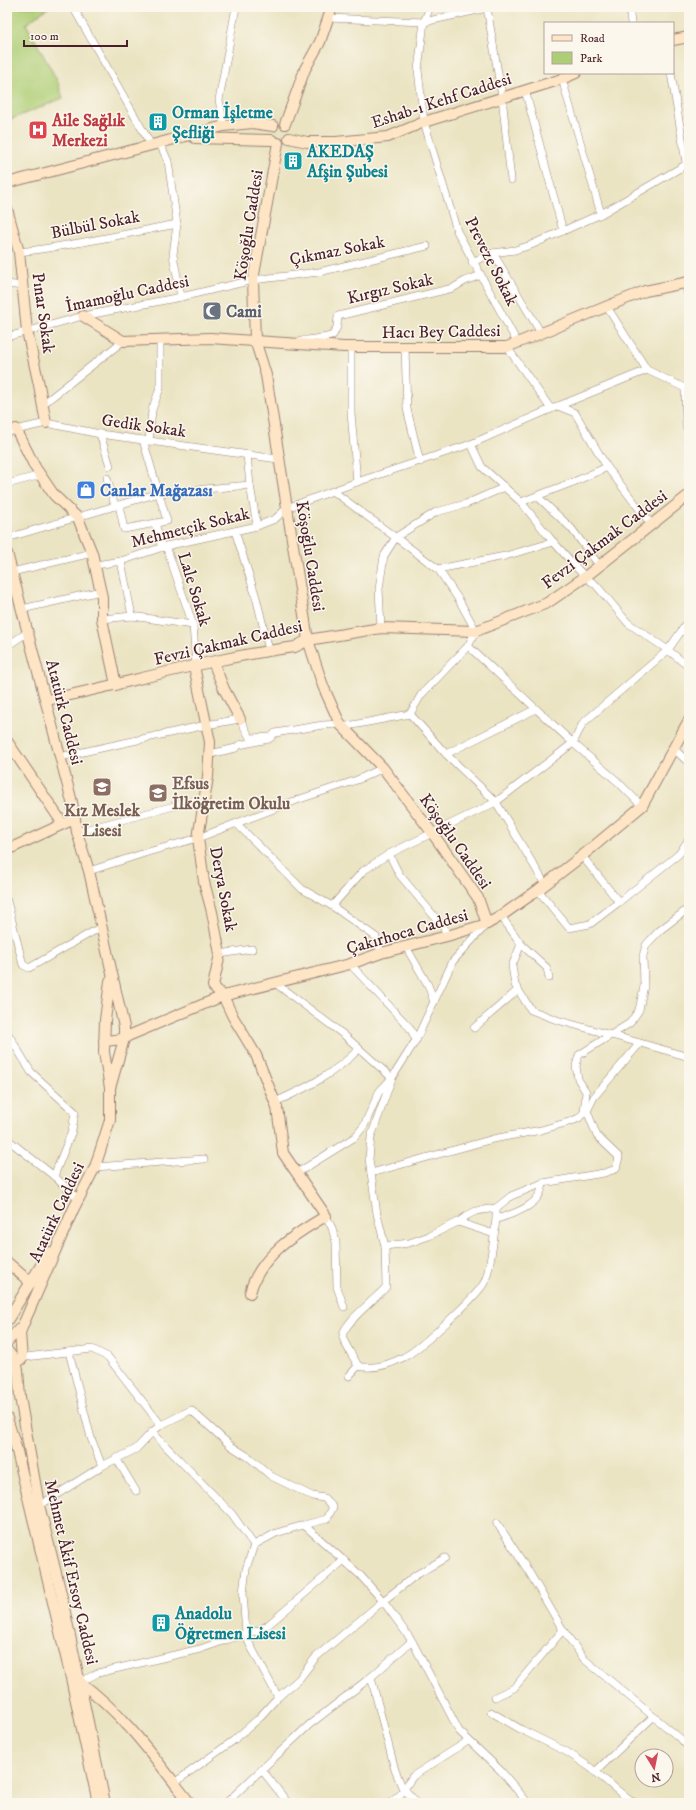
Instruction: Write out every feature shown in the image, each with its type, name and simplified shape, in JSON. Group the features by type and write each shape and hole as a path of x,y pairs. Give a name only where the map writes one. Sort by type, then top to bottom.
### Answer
{"street":[{"path":"73,7 155,145 168,161 177,224 173,255 181,297"},
{"path":"224,126 219,100 236,7"},
{"path":"285,124 305,69 320,42 332,7"},
{"name":"Preveze Sokak","path":"430,7 424,22 418,70 424,122 457,231 472,262 481,275 517,342"},
{"path":"328,18 424,22 489,7 502,97 511,180"},
{"path":"629,7 631,22"},
{"path":"674,40 689,37"},
{"name":"Eshab-ı Kehf Caddesi","path":"289,138 307,142 364,141 388,137 424,122 574,74"},
{"path":"671,74 689,180"},
{"path":"562,79 601,214"},
{"path":"525,90 563,231"},
{"path":"7,183 224,126 256,123 273,126 279,123 285,124 289,129 289,138 283,143 255,139 183,138"},
{"path":"255,139 258,129 256,123"},
{"path":"273,126 270,132 275,141"},
{"name":"Köşoğlu Caddesi","path":"275,141 253,280 255,340 266,375 278,459 288,508 308,640 323,686 341,726 383,768 433,834 478,898 487,924"},
{"path":"472,262 493,253 515,250 601,214 687,164"},
{"name":"Pınar Sokak","path":"7,209 19,252 27,332 46,423"},
{"name":"Bülbül Sokak","path":"19,252 60,248 87,241 177,224"},
{"name":"Çıkmaz Sokak","path":"253,280 319,272 427,246"},
{"path":"493,253 541,333"},
{"name":"Kırgız Sokak","path":"295,343 308,339 325,339 333,335 337,327 338,316 453,288 465,281 481,275"},
{"name":"İmamoğlu Caddesi","path":"7,337 83,316 181,297 253,280"},
{"path":"687,282 689,299"},
{"name":"Hacı Bey Caddesi","path":"123,341 210,338 351,347 507,347 645,291 687,282"},
{"path":"7,284 22,286"},
{"path":"607,307 647,370 687,389 686,427 689,432"},
{"path":"43,404 123,341 83,316"},
{"path":"107,478 124,529 167,520 146,441 152,410 160,388 160,340"},
{"path":"351,347 351,413 357,482"},
{"path":"507,347 551,409"},
{"path":"405,348 407,409 420,462"},
{"name":"Mehmetçik Sokak","path":"96,565 121,561 164,547 258,526 275,519 288,508 357,482 470,444 647,370"},
{"path":"558,406 575,413 607,467 651,524"},
{"name":"Gedik Sokak","path":"12,431 46,423 100,434 278,459"},
{"path":"12,431 54,495 78,518 96,565 101,591 102,619 116,685"},
{"path":"100,434 110,466"},
{"path":"470,444 482,466 521,502 554,542 585,577 596,585 628,623 689,666"},
{"path":"247,455 250,485 258,526"},
{"path":"521,502 576,481 607,467"},
{"path":"7,484 41,475"},
{"path":"7,538 159,493 250,485"},
{"path":"381,628 379,589 384,556 396,536 436,512 466,504 505,487"},
{"path":"333,491 396,536 438,569 459,600 476,631 468,646 421,695 410,714"},
{"name":"Fevzi Çakmak Caddesi","path":"47,700 116,685 196,664 213,662 269,650 295,647 308,640 381,628 476,631 547,603 585,577 689,495"},
{"path":"538,496 571,528 599,565"},
{"name":"Lale Sokak","path":"155,523 193,625 196,664"},
{"path":"235,531 256,597 269,650"},
{"path":"438,569 505,556 554,542"},
{"name":"Atatürk Caddesi","path":"7,553 12,572 12,591 22,609 47,700 72,802 77,832 90,872 124,1027 124,1039 110,1088"},
{"path":"12,572 92,553"},
{"path":"121,561 132,616"},
{"path":"22,609 101,591"},
{"path":"102,619 132,616 193,625"},
{"path":"332,906 363,871 389,854 433,834 496,802 573,743 583,723 668,650 689,620"},
{"path":"7,646 28,632"},
{"path":"468,646 573,743 617,781 642,806"},
{"path":"213,662 224,689 250,738 271,737"},
{"name":"Derya Sokak","path":"196,664 195,671 210,742 210,754 198,838 204,882 212,912 220,954 213,986 223,996"},
{"path":"446,754 536,709"},
{"path":"210,754 288,731 323,725 341,726 410,714"},
{"path":"410,714 446,754 496,802 542,887 569,928 590,924 680,854 689,839"},
{"path":"60,757 240,719"},
{"name":"Çakırhoca Caddesi","path":"104,1041 124,1039 223,996 350,964 381,952 406,947 487,924 542,887 642,806 689,720"},
{"path":"7,740 63,824"},
{"path":"673,748 689,763"},
{"path":"90,872 148,852 198,838 297,800 357,780 383,768"},
{"path":"77,832 204,798"},
{"path":"7,850 75,819"},
{"path":"237,824 302,889 332,906 376,937 381,952"},
{"path":"389,854 399,874 444,928 446,936"},
{"path":"582,856 619,902"},
{"path":"7,901 23,965 29,968 101,927"},
{"path":"371,1172 493,1139 541,1130 579,1118 584,1112 586,1092 578,1079 576,1066 579,1055 630,1023 639,1010 644,986 643,956 646,945 660,931 689,908"},
{"path":"501,916 521,944 547,968 550,978"},
{"path":"297,1173 355,1137 364,1126 379,1092 392,1078 416,1040 453,961 487,924"},
{"path":"521,944 512,966 515,985 531,1010 557,1020 610,1036 689,1057"},
{"path":"406,947 428,985 434,1002"},
{"path":"220,954 252,950"},
{"path":"350,964 410,1028 416,1040"},
{"name":"Atatürk Caddesi","path":"8,1341 23,1325 73,1210 95,1167 110,1120 110,1088 104,1052 104,1041 111,973"},
{"path":"275,983 359,1049 392,1078"},
{"path":"474,1028 518,990"},
{"path":"223,996 256,1055 277,1107 283,1153 326,1216 332,1228 336,1242 337,1288 344,1307"},
{"path":"7,1032 31,1072 75,1112 72,1131 54,1176"},
{"path":"385,1246 409,1243 458,1222 468,1215 496,1208 512,1196 543,1183 604,1173 616,1169 619,1157 597,1136 587,1111 594,1097 640,1043"},
{"path":"275,1102 308,1087 328,1075 359,1049"},
{"path":"392,1078 371,1137 369,1159 377,1214 385,1246 386,1287 347,1324 343,1331 342,1338 358,1366 368,1369 375,1368 406,1356 468,1303 481,1288 487,1276 497,1219 496,1208"},
{"path":"7,1139 54,1176 79,1200"},
{"path":"95,1167 204,1159"},
{"path":"497,1219 512,1214 533,1203 539,1196 543,1183"},
{"path":"7,1321 31,1283 73,1210"},
{"path":"250,1293 264,1264 275,1252 295,1234 326,1216"},
{"path":"458,1222 494,1234"},
{"path":"7,1262 31,1283"},
{"name":"Mehmet Âkif Ersoy Caddesi","path":"23,1325 20,1333 20,1397 39,1505 61,1593 105,1803"},
{"path":"7,1350 19,1360 26,1356 92,1350 108,1357 161,1425"},
{"path":"69,1352 89,1432 102,1466"},
{"path":"349,1376 358,1366"},
{"path":"31,1512 39,1505 102,1466 136,1449 161,1425 191,1410 231,1446 250,1458 271,1476 312,1496 324,1498 333,1507 327,1519 276,1533 254,1546 246,1569 243,1593 246,1634 249,1644 278,1697"},
{"name":"Mehmet Âkif Ersoy Caddesi","path":"7,1418 16,1446 71,1678 98,1803"},
{"path":"152,1432 232,1514 254,1546"},
{"path":"116,1458 136,1491"},
{"path":"497,1523 529,1572 563,1630 584,1659 689,1748"},
{"path":"304,1526 344,1560 383,1601 412,1641 459,1732 500,1771 528,1803"},
{"path":"174,1783 234,1740 257,1720 278,1697 299,1679 316,1657 383,1601 416,1575 445,1558"},
{"path":"190,1803 140,1740 101,1698 80,1682 98,1672 200,1648 246,1634 258,1632 344,1560"},
{"path":"495,1698 514,1688 563,1630"},
{"path":"226,1803 309,1725 371,1677 412,1641"},
{"path":"371,1677 395,1770 404,1789 417,1803"},
{"path":"491,1712 522,1730 567,1752 636,1803"},
{"path":"595,1772 653,1717"},
{"path":"390,1803 400,1795 412,1776 468,1741"},
{"path":"262,1770 288,1803"}],"green space":[{"path":"7,7 49,7 26,24 57,80 63,98 7,121"}],"place":[{"name":"Orman İşletme Şefliği","path":"158,122"},
{"name":"Aile Sağlık Merkezi","path":"38,130"},
{"name":"AKEDAŞ Afşin Şubesi","path":"293,161"},
{"name":"Cami","path":"212,311"},
{"name":"Canlar Mağazası","path":"86,490"},
{"name":"Kız Meslek Lisesi","path":"102,787"},
{"name":"Efsus İlköğretim Okulu","path":"158,793"},
{"name":"Anadolu Öğretmen Lisesi","path":"161,1623"}]}
